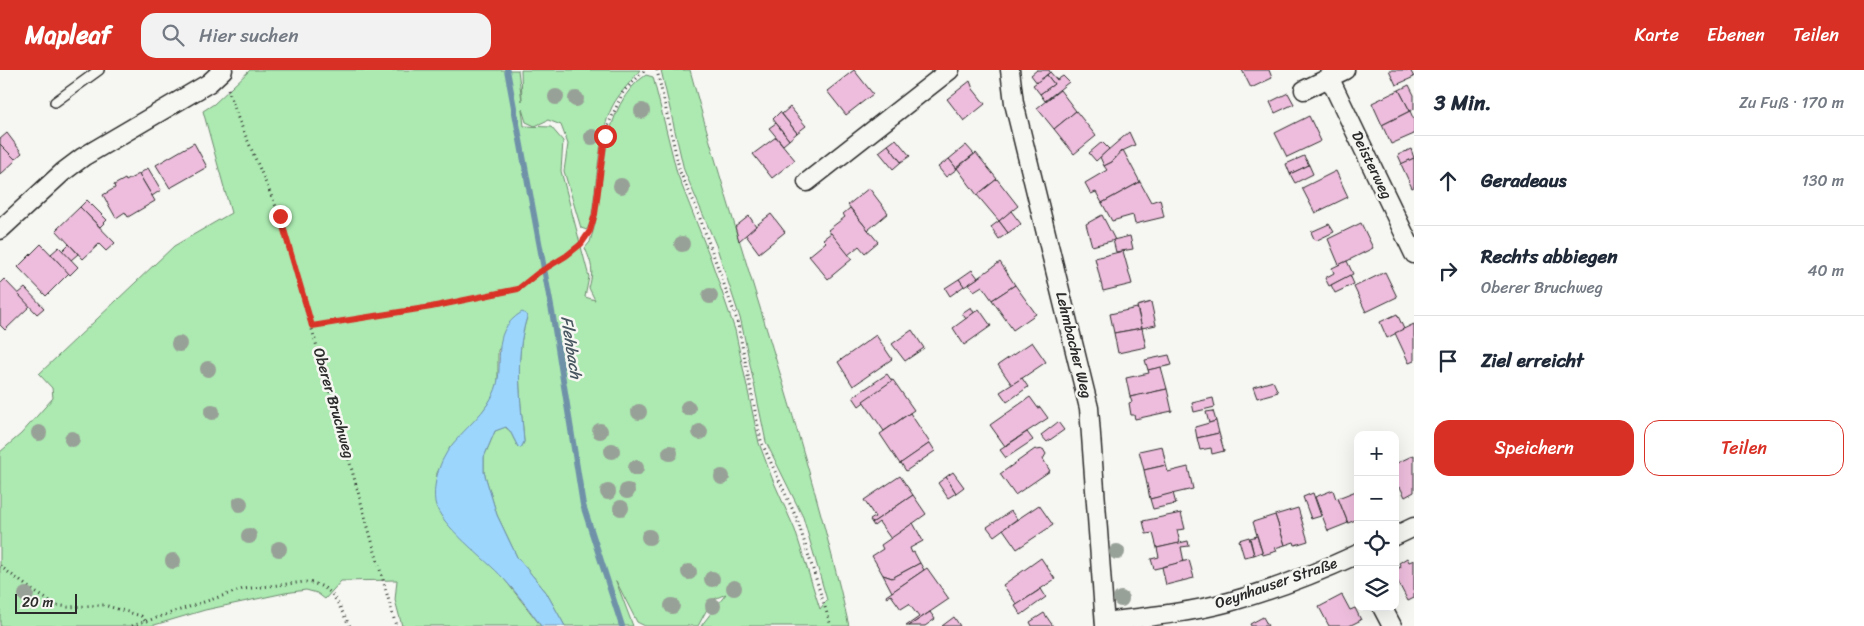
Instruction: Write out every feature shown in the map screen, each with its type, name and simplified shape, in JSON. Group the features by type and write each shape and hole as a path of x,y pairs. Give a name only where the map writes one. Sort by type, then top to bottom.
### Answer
{"street":[{"path":"807,182 950,70"},
{"name":"Lehmbacher Weg","path":"1010,70 1014,103 1089,408 1105,624"},
{"path":"0,230 62,172 83,156 209,83 223,71"},
{"name":"Deisterweg","path":"1304,90 1337,74 1414,254"},
{"path":"1399,534 1414,527"},
{"name":"Oeynhauser Straße","path":"1105,624 1171,614 1228,602 1284,584 1354,557"},
{"path":"1384,611 1392,626"}],"lane":[{"path":"55,102 99,70"}],"path":[{"path":"312,326 431,307 518,289 538,273 566,256 581,244 590,231 595,214 605,136 610,121 623,92 644,70"},
{"path":"657,70 680,172 694,202 737,320 761,441 797,519 831,626"},
{"name":"Oberer Bruchweg","path":"223,71 238,118 280,216 396,626"},
{"path":"0,566 56,605 68,607 104,605 142,616 146,622"},
{"path":"132,626 243,589 305,582 314,583 328,589 350,626"}],"green space":[{"path":"250,70 518,70 522,101 521,70 640,70 618,97 607,119 601,147 591,221 587,230 581,228 564,171 568,144 561,125 548,120 535,126 526,122 522,109 524,126 551,127 563,141 561,171 589,277 585,297 595,300 589,288 592,268 585,248 590,242 594,227 603,165 612,123 620,104 631,88 646,75 653,77 677,173 710,257 735,330 759,443 795,530 820,609 827,600 803,517 766,442 741,321 716,245 684,170 661,70 690,70 709,140 813,486 849,626 701,626 726,594 712,600 698,626 645,626 637,622 616,581 633,626 565,626 546,592 517,557 497,515 484,472 484,457 495,431 505,427 510,431 518,447 521,448 524,442 520,395 520,363 523,332 527,317 498,350 498,382 494,395 479,417 450,447 437,473 436,484 442,517 502,576 541,626 402,626 395,600 397,580 341,581 325,599 317,593 306,590 285,593 205,610 151,626 0,626 0,452 21,434 53,398 52,388 39,374 174,246 231,213 203,111 214,104"}],"water":[{"path":"522,312 527,317 523,332 520,363 520,395 524,442 521,448 518,447 506,427 495,431 484,457 484,472 497,515 517,557 546,592 565,626 541,626 503,578 464,542 445,521 438,511 435,502 436,481 442,461 453,443 482,412 493,395 499,373 501,340 504,330"}],"building":[{"path":"854,70 873,94 846,115 827,91"},
{"path":"1037,70 1049,70 1050,72 1037,83 1031,75"},
{"path":"1242,70 1269,70 1272,78 1251,88"},
{"path":"1389,70 1410,70 1414,77 1396,85"},
{"path":"1050,72 1057,80 1063,76 1069,82 1045,101 1040,94 1054,84 1047,75"},
{"path":"1047,75 1054,84 1040,94 1033,85"},
{"path":"970,81 973,89 985,104 964,121 947,99"},
{"path":"1409,85 1414,95 1414,109 1410,111 1399,90"},
{"path":"1060,90 1076,111 1054,129 1037,108"},
{"path":"1399,90 1410,111 1382,125 1372,103"},
{"path":"1288,93 1294,104 1275,113 1270,102"},
{"path":"790,107 806,126 797,133 782,114"},
{"path":"1076,111 1096,136 1074,154 1054,129"},
{"path":"1410,111 1414,120 1414,134 1391,144 1382,125"},
{"path":"780,112 797,133 789,140 773,119"},
{"path":"1309,116 1321,141 1287,157 1275,133"},
{"path":"776,123 789,140 783,145 769,128"},
{"path":"1129,132 1135,145 1120,152 1112,162 1104,166 1100,157"},
{"path":"7,133 22,153 15,159 0,144 0,139"},
{"path":"776,137 795,160 772,178 753,154"},
{"path":"896,139 910,156 901,162 888,145"},
{"path":"1102,142 1109,149 1096,161 1089,153"},
{"path":"194,143 207,167 170,188 156,165"},
{"path":"0,144 16,160 0,175"},
{"path":"888,145 901,162 893,169 879,152"},
{"path":"966,145 974,154 956,168 949,159"},
{"path":"1411,149 1414,158 1402,164 1398,155"},
{"path":"1123,150 1140,182 1102,203 1096,192 1091,194 1085,183 1107,170 1104,166 1112,162"},
{"path":"976,153 997,179 977,195 957,168"},
{"path":"1304,156 1309,165 1290,174 1286,164"},
{"path":"1414,158 1414,187 1412,188 1401,164"},
{"path":"949,159 957,169 946,177 938,167"},
{"path":"1309,165 1313,174 1295,183 1290,174"},
{"path":"148,168 161,190 152,196 139,174"},
{"path":"1336,171 1348,197 1315,213 1302,188"},
{"path":"139,174 155,201 128,217 125,212 116,218 103,195 115,188 114,185"},
{"path":"997,179 1018,206 999,221 977,195"},
{"path":"1140,182 1151,202 1160,199 1164,217 1135,224 1133,215 1112,221 1102,203"},
{"path":"869,188 888,213 868,230 848,205"},
{"path":"87,200 107,220 100,227 80,207"},
{"path":"80,207 115,243 106,251 99,244 83,259 56,230"},
{"path":"850,208 878,242 865,253 859,246 848,255 828,230 845,217 843,214"},
{"path":"1011,211 1021,224 1008,233 999,221"},
{"path":"771,214 785,232 759,253 745,234"},
{"path":"1102,215 1115,240 1092,246 1086,224"},
{"path":"749,216 756,226 739,241 735,227"},
{"path":"999,221 1008,233 999,239 991,227"},
{"path":"1361,223 1373,248 1339,265 1328,239"},
{"path":"1329,224 1334,232 1315,241 1311,232"},
{"path":"831,233 852,259 828,279 809,256 826,242 823,239"},
{"path":"1130,236 1133,249 1116,252 1113,240"},
{"path":"41,244 69,273 46,296 18,267"},
{"path":"69,244 78,254 71,260 62,251"},
{"path":"59,247 78,267 70,275 51,254"},
{"path":"1123,251 1132,284 1103,291 1095,258"},
{"path":"1347,261 1353,274 1329,286 1325,278 1334,273 1332,268"},
{"path":"1000,262 1015,285 992,300 982,286 974,291 969,284"},
{"path":"972,270 978,278 964,287 959,279"},
{"path":"1385,272 1397,297 1366,312 1354,287"},
{"path":"1350,275 1354,284 1335,293 1331,285"},
{"path":"4,279 30,306 5,330 0,325 0,283"},
{"path":"959,279 964,286 950,296 945,288"},
{"path":"1015,285 1036,314 1013,330 992,300"},
{"path":"25,288 44,308 37,314 18,294"},
{"path":"1151,302 1156,325 1142,328 1137,306"},
{"path":"971,307 974,313 966,319 962,313"},
{"path":"1137,308 1142,328 1114,333 1110,314"},
{"path":"979,309 991,326 964,345 953,328"},
{"path":"1397,314 1404,329 1387,338 1380,322"},
{"path":"1414,324 1414,361 1409,363 1395,333"},
{"path":"1142,328 1146,347 1118,353 1114,333"},
{"path":"912,330 924,348 905,361 892,344"},
{"path":"876,335 892,359 853,386 838,362"},
{"path":"1032,342 1046,362 1012,385 998,365"},
{"path":"1169,355 1172,365 1148,370 1145,360"},
{"path":"1161,367 1167,389 1130,397 1126,378 1149,373 1148,370"},
{"path":"887,374 892,381 859,406 853,397"},
{"path":"1022,378 1028,387 1007,402 1000,392"},
{"path":"893,380 914,410 884,431 863,401"},
{"path":"1273,381 1278,392 1257,398 1253,387"},
{"path":"1167,389 1172,411 1135,419 1134,415 1131,415 1129,403 1132,402 1130,397"},
{"path":"1030,397 1048,418 1005,446 990,425"},
{"path":"1213,398 1215,407 1194,412 1192,403"},
{"path":"1213,411 1216,421 1209,423 1206,412"},
{"path":"910,413 930,443 900,464 880,434"},
{"path":"1216,421 1219,433 1197,438 1195,427"},
{"path":"1058,422 1064,430 1047,442 1041,435"},
{"path":"1027,432 1033,440 1006,458 1000,450"},
{"path":"1219,433 1224,451 1212,454 1211,448 1200,450 1197,438"},
{"path":"930,443 935,451 906,471 901,463"},
{"path":"1162,446 1166,465 1144,470 1139,451"},
{"path":"1035,449 1043,449 1046,454 1043,459 1050,471 1015,495 1000,474"},
{"path":"1414,455 1414,492 1405,497 1399,488 1399,462"},
{"path":"1166,465 1168,472 1188,467 1193,489 1150,499 1144,470"},
{"path":"953,472 964,487 956,493 946,477"},
{"path":"900,476 913,495 872,523 870,520 875,517 864,500"},
{"path":"946,477 956,493 948,498 938,483"},
{"path":"1333,490 1348,523 1328,531 1315,497"},
{"path":"1354,492 1354,521 1348,523 1338,498"},
{"path":"1173,493 1176,504 1153,509 1150,499"},
{"path":"1313,493 1321,516 1311,519 1303,497"},
{"path":"913,495 926,514 891,539 879,522 874,526 872,523"},
{"path":"1039,505 1053,525 1017,549 1003,529"},
{"path":"1298,508 1308,541 1295,545 1294,542 1285,545 1275,515"},
{"path":"1011,511 1017,519 994,536 987,527"},
{"path":"1181,513 1185,529 1177,530 1180,543 1157,548 1153,533 1146,534 1143,521"},
{"path":"1275,515 1285,545 1275,548 1277,551 1263,555 1253,522"},
{"path":"913,523 923,541 910,548 920,563 892,578 883,575 872,556 883,549 881,545"},
{"path":"1257,536 1262,552 1254,555 1250,538"},
{"path":"1249,537 1254,555 1244,557 1239,540"},
{"path":"1188,541 1189,546 1181,547 1184,562 1154,569 1151,559 1159,557 1157,548"},
{"path":"1041,558 1055,579 1017,605 1003,585"},
{"path":"1407,558 1409,562 1414,560 1414,598 1408,601 1399,584 1399,568 1401,567 1399,563"},
{"path":"1189,560 1194,578 1166,585 1162,567"},
{"path":"920,563 924,570 892,592 883,575 892,578"},
{"path":"927,568 949,599 909,626 906,626 919,617 909,604 901,609 891,595 887,598 886,596"},
{"path":"1041,589 1046,597 1021,615 1015,606"},
{"path":"1342,595 1350,610 1354,608 1361,620 1349,626 1329,626 1319,607"},
{"path":"930,612 935,619 925,626 909,626"},
{"path":"1044,613 1053,626 1032,626 1030,622"},
{"path":"954,617 960,626 942,626"},
{"path":"1263,617 1268,626 1251,626 1250,624"}],"waterway":[{"name":"Flehbach","path":"507,70 553,317 583,505 622,626"}],"route":[{"path":"280,216 312,326 431,307 518,289 581,244 590,231 595,214 605,136"}]}
